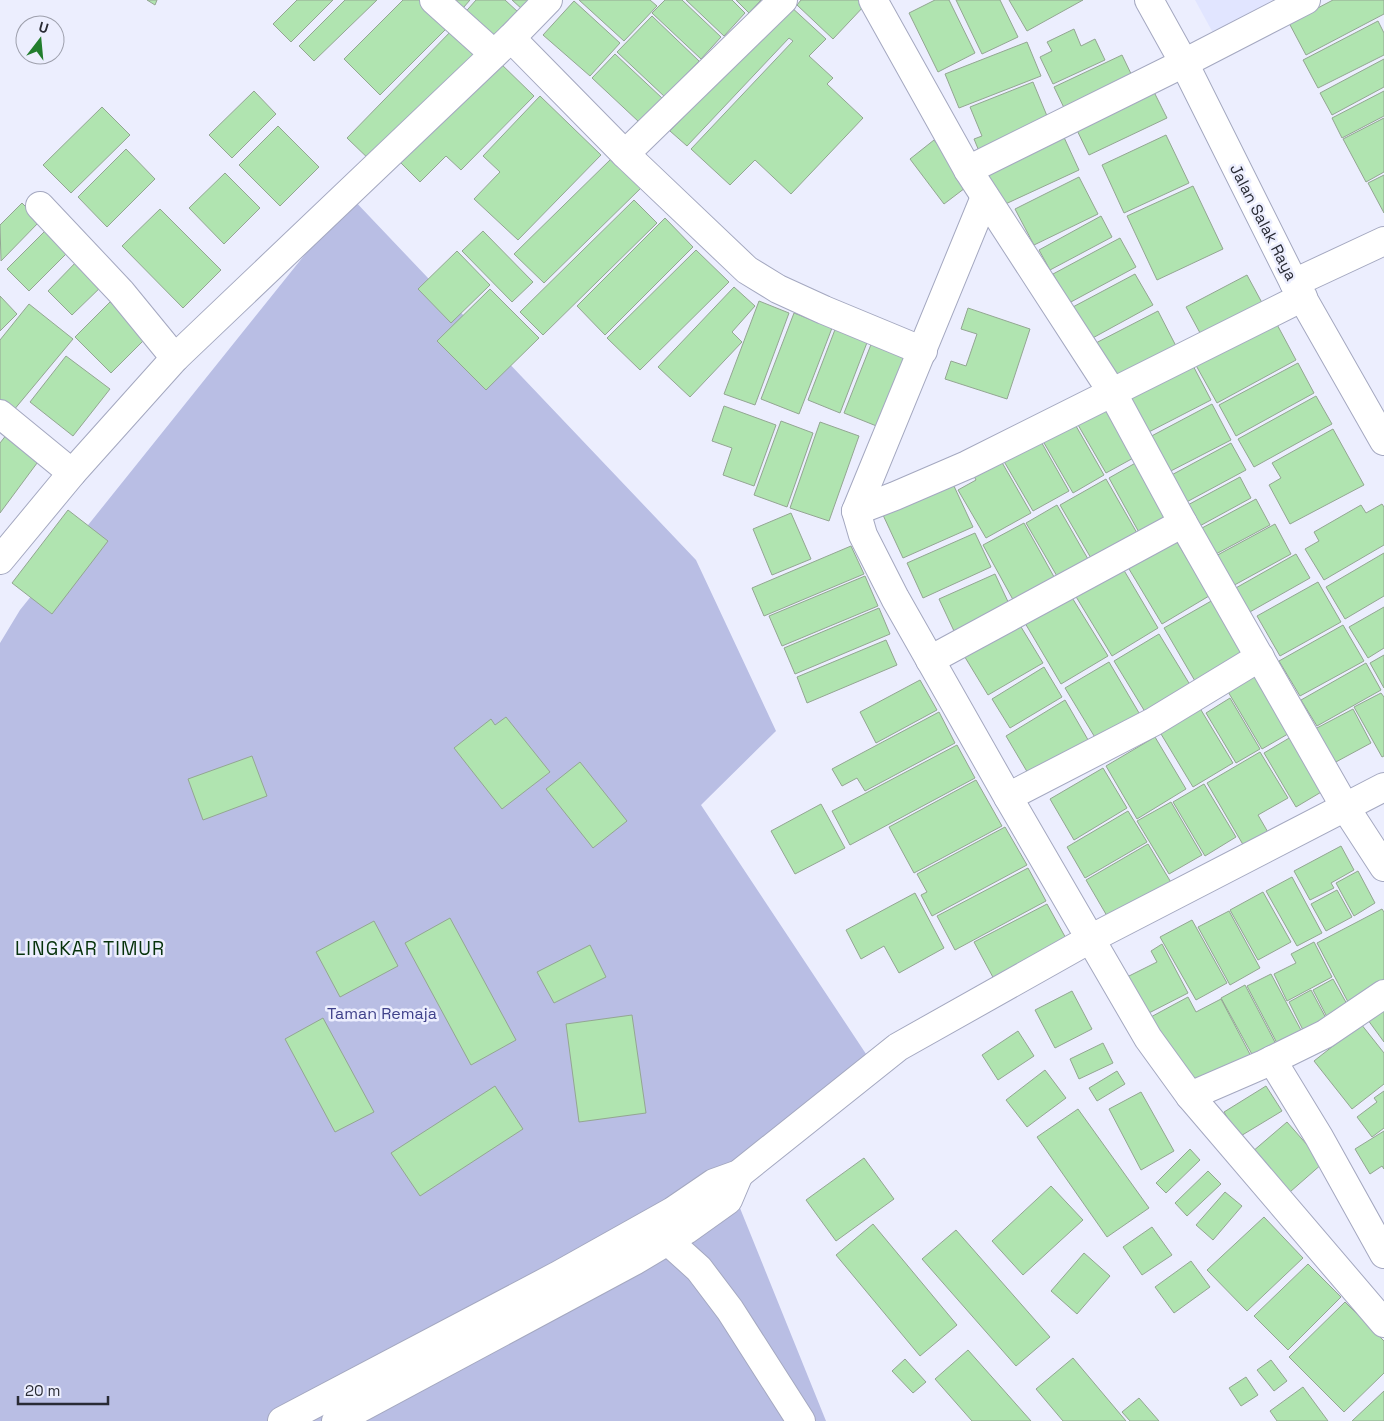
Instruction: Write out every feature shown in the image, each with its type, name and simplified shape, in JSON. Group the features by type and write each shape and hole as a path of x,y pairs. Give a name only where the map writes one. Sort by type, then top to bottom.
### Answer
{"street":[{"path":"434,0 502,46 625,154 747,270 785,293 923,351"},
{"path":"0,560 72,473 175,358 548,0"},
{"path":"625,154 784,0"},
{"path":"873,0 968,170 1112,392 1183,522 1345,807 1384,867"},
{"name":"Jalan Salak Raya","path":"1149,0 1184,63 1299,290 1384,441"},
{"path":"968,170 1306,0"},
{"path":"985,197 856,511 863,535 930,660 1148,1038 1190,1096 1384,1323"},
{"path":"40,206 121,292 175,358"},
{"path":"856,511 967,465 1112,392 1299,290 1384,241"},
{"path":"0,414 72,473"},
{"path":"930,660 1183,522"},
{"path":"1008,797 1153,722 1260,658"},
{"path":"282,1421 557,1276 673,1211 714,1183 739,1174 898,1047 1090,939 1384,787"},
{"path":"1190,1096 1326,1034 1384,994"},
{"path":"1272,1060 1320,1136 1384,1254"},
{"path":"336,1421 600,1279 686,1230 728,1200 739,1174"},
{"path":"668,1241 699,1269 730,1310 802,1421"}],"shaded area":[{"path":"1195,0 1299,0 1218,42"}],"green space":[{"name":"Taman Remaja","path":"351,197 696,560 776,731 701,805 872,1063 727,1176 826,1421 0,1421 0,643 20,610"}],"building":[{"path":"147,0 157,0 155,5"},
{"path":"297,0 333,0 291,42 273,24"},
{"path":"345,0 377,0 314,61 299,46"},
{"path":"403,0 422,0 448,27 380,95 344,59"},
{"path":"440,0 470,0 457,15"},
{"path":"476,0 505,0 518,12 489,43 461,17"},
{"path":"512,0 532,0 523,10"},
{"path":"579,0 650,0 657,6 624,41"},
{"path":"665,0 682,0 721,37 701,59 652,13"},
{"path":"686,0 732,0 745,13 724,36"},
{"path":"736,0 761,0 749,13"},
{"path":"801,0 861,0 866,4 833,39 797,5"},
{"path":"935,0 949,0 975,53 938,72 909,13"},
{"path":"956,0 1000,0 1018,37 982,54"},
{"path":"1009,0 1083,0 1027,31"},
{"path":"1333,0 1384,0 1384,14 1306,55 1289,23"},
{"path":"574,1 620,43 590,76 543,35"},
{"path":"789,5 826,39 809,56 833,78 827,84 863,118 791,194 755,160 730,185 691,149 793,41 789,38 687,146 670,131"},
{"path":"652,16 699,61 665,97 617,52"},
{"path":"1378,21 1384,33 1384,55 1318,88 1303,60"},
{"path":"455,27 482,53 374,164 347,138"},
{"path":"1074,29 1081,46 1095,39 1105,60 1053,84 1040,57 1052,51 1047,42"},
{"path":"1027,42 1041,76 959,108 945,74"},
{"path":"615,54 662,98 639,122 592,78"},
{"path":"1122,55 1135,82 1067,114 1054,87"},
{"path":"1384,59 1384,87 1332,115 1320,93"},
{"path":"497,60 534,96 461,170 446,156 420,182 398,160"},
{"path":"1033,82 1052,128 981,156 974,139 982,136 970,107"},
{"path":"1151,86 1167,118 1089,155 1073,122"},
{"path":"254,91 276,114 232,158 209,135"},
{"path":"1384,91 1384,116 1342,138 1332,118"},
{"path":"540,96 601,155 518,240 474,199 500,172 483,156"},
{"path":"102,107 130,135 71,193 43,165"},
{"path":"1384,118 1384,172 1366,182 1343,139"},
{"path":"278,126 319,167 280,206 239,165"},
{"path":"1062,133 1079,170 999,207 982,170"},
{"path":"1166,135 1189,183 1124,213 1102,165"},
{"path":"934,140 969,185 944,204 910,159"},
{"path":"126,149 155,179 107,227 78,197"},
{"path":"611,159 641,188 544,283 514,254"},
{"path":"225,173 260,208 224,244 189,208"},
{"path":"1384,175 1384,213 1368,183"},
{"path":"1079,177 1098,214 1034,245 1015,209"},
{"path":"1193,186 1223,249 1157,280 1127,216"},
{"path":"634,200 657,223 543,335 520,312"},
{"path":"22,203 40,221 1,261 0,225"},
{"path":"160,209 221,270 183,308 122,246"},
{"path":"1101,216 1112,237 1050,270 1039,250"},
{"path":"665,218 693,247 605,335 577,306"},
{"path":"50,226 72,248 29,291 7,269"},
{"path":"483,231 533,282 512,302 462,251"},
{"path":"1120,238 1136,267 1069,303 1053,274"},
{"path":"696,250 729,282 640,370 607,338"},
{"path":"457,251 490,285 451,323 418,289"},
{"path":"80,258 105,283 72,315 48,291"},
{"path":"1135,274 1153,305 1089,340 1071,308"},
{"path":"1247,275 1267,312 1206,344 1186,307"},
{"path":"734,287 755,306 732,332 742,342 690,397 658,367"},
{"path":"490,289 539,338 486,390 437,341"},
{"path":"0,296 17,314 0,331"},
{"path":"759,301 789,313 755,405 724,394"},
{"path":"110,302 146,338 111,373 75,337"},
{"path":"29,304 73,339 13,411 0,400 0,340"},
{"path":"968,308 1030,329 1007,399 945,379 951,361 966,366 977,334 961,329"},
{"path":"1158,311 1177,348 1111,382 1092,345"},
{"path":"794,313 832,328 799,414 761,399"},
{"path":"1273,317 1296,360 1217,403 1193,360"},
{"path":"836,327 868,340 840,413 808,400"},
{"path":"872,342 907,356 879,427 844,413"},
{"path":"66,356 110,389 73,436 30,402"},
{"path":"1189,358 1211,400 1143,435 1121,394"},
{"path":"1298,363 1314,393 1236,436 1219,405"},
{"path":"1316,396 1332,424 1254,467 1238,439"},
{"path":"1104,401 1137,456 1106,473 1074,418"},
{"path":"1212,404 1231,440 1163,475 1144,440"},
{"path":"724,406 776,425 754,486 723,475 732,448 712,441"},
{"path":"1072,419 1104,475 1073,493 1040,436"},
{"path":"781,421 813,433 787,507 754,495"},
{"path":"820,422 859,436 829,521 790,508"},
{"path":"1333,429 1364,485 1290,524 1269,485 1281,478 1272,463"},
{"path":"7,434 40,459 0,513 0,443"},
{"path":"1039,438 1069,491 1033,511 1002,458"},
{"path":"1231,443 1246,470 1181,505 1166,478"},
{"path":"1000,459 1031,513 986,538 958,490 976,480 973,474"},
{"path":"1139,461 1172,519 1141,536 1109,478"},
{"path":"1240,477 1251,498 1196,528 1184,507"},
{"path":"1106,479 1141,540 1095,565 1060,505"},
{"path":"953,484 973,527 903,558 883,515"},
{"path":"1256,499 1270,525 1216,554 1202,528"},
{"path":"1382,504 1384,507 1384,545 1324,580 1305,549 1319,541 1314,532 1361,505 1366,513"},
{"path":"1057,505 1092,566 1061,583 1026,523"},
{"path":"68,510 108,541 52,614 12,583"},
{"path":"791,513 811,559 772,575 753,529"},
{"path":"1024,523 1058,584 1017,607 983,545"},
{"path":"1275,524 1291,554 1229,588 1212,558"},
{"path":"975,533 991,567 923,598 907,563"},
{"path":"1173,535 1209,596 1162,624 1126,564"},
{"path":"851,546 864,574 764,616 752,588"},
{"path":"1384,553 1384,596 1345,619 1326,587"},
{"path":"1296,554 1310,578 1248,613 1234,589"},
{"path":"1122,567 1158,628 1112,656 1075,595"},
{"path":"995,574 1010,606 954,631 939,599"},
{"path":"865,576 878,606 782,646 769,616"},
{"path":"1318,582 1341,622 1280,656 1257,616"},
{"path":"1071,596 1108,656 1061,684 1025,623"},
{"path":"1213,600 1244,652 1195,681 1164,628"},
{"path":"1384,607 1384,648 1368,658 1349,627"},
{"path":"879,608 890,634 795,674 784,648"},
{"path":"1018,622 1043,663 988,695 963,654"},
{"path":"1343,625 1364,661 1300,696 1279,661"},
{"path":"1159,634 1192,688 1147,715 1114,661"},
{"path":"886,640 897,665 807,703 797,677"},
{"path":"1384,655 1384,688 1370,663"},
{"path":"1109,662 1142,718 1099,744 1065,688"},
{"path":"1366,663 1381,690 1317,726 1301,700"},
{"path":"1044,667 1062,697 1010,728 992,699"},
{"path":"1258,671 1293,731 1262,749 1227,690"},
{"path":"920,680 937,710 876,743 860,712"},
{"path":"1381,693 1384,697 1384,756 1382,757 1354,707"},
{"path":"1230,698 1260,749 1236,763 1206,713"},
{"path":"1065,700 1091,745 1032,780 1006,736"},
{"path":"1198,705 1233,763 1193,787 1158,729"},
{"path":"1353,709 1371,743 1334,763 1315,729"},
{"path":"939,712 955,743 865,791 857,778 842,786 832,769"},
{"path":"506,717 550,772 502,809 454,748 491,719 495,725"},
{"path":"1296,734 1328,788 1296,807 1264,753"},
{"path":"1155,737 1186,789 1137,819 1106,766"},
{"path":"957,745 975,778 850,845 832,811"},
{"path":"1260,752 1288,798 1258,815 1269,834 1245,848 1207,783"},
{"path":"252,756 267,796 203,820 188,779"},
{"path":"580,762 627,821 593,848 546,789"},
{"path":"1103,768 1127,808 1074,840 1050,799"},
{"path":"976,780 1002,826 914,873 889,827"},
{"path":"1204,784 1236,837 1205,856 1173,802"},
{"path":"1171,802 1202,855 1169,874 1137,821"},
{"path":"821,804 845,848 795,874 771,831"},
{"path":"1128,811 1147,842 1085,878 1067,847"},
{"path":"1005,827 1027,865 932,916 921,895 927,892 917,874"},
{"path":"1148,844 1172,884 1110,921 1086,880"},
{"path":"1341,846 1354,870 1331,883 1334,888 1310,900 1294,871"},
{"path":"1028,868 1046,901 955,950 937,916"},
{"path":"1358,871 1375,903 1354,916 1336,883"},
{"path":"1292,877 1322,933 1297,946 1266,891"},
{"path":"1337,890 1352,917 1326,931 1311,904"},
{"path":"1263,892 1291,942 1258,960 1230,910"},
{"path":"915,893 944,948 899,973 884,946 861,959 846,930"},
{"path":"1047,904 1068,942 995,981 974,942"},
{"path":"1382,909 1384,912 1384,983 1348,1002 1317,943"},
{"path":"1229,911 1260,968 1230,985 1198,927"},
{"path":"450,918 516,1040 471,1065 405,943"},
{"path":"1192,920 1227,983 1196,1000 1160,937"},
{"path":"374,921 398,966 340,997 316,952"},
{"path":"1314,942 1332,977 1287,1001 1274,974 1296,963 1291,954"},
{"path":"1162,944 1188,993 1145,1015 1125,978 1157,962 1151,951"},
{"path":"590,945 606,977 554,1003 537,972"},
{"path":"1271,974 1302,1032 1278,1045 1247,986"},
{"path":"1333,979 1348,1006 1327,1017 1313,990"},
{"path":"1245,985 1277,1046 1254,1058 1221,998"},
{"path":"1311,990 1327,1020 1304,1032 1289,1002"},
{"path":"1072,991 1092,1029 1055,1048 1035,1010"},
{"path":"1188,997 1196,1012 1221,999 1253,1060 1189,1093 1149,1018"},
{"path":"1384,1003 1384,1042 1365,1016"},
{"path":"632,1015 646,1113 579,1122 566,1024"},
{"path":"323,1018 374,1112 335,1132 285,1039"},
{"path":"1361,1024 1384,1053 1384,1084 1352,1109 1314,1061"},
{"path":"1018,1031 1034,1056 998,1080 982,1055"},
{"path":"1103,1043 1113,1063 1079,1079 1070,1059"},
{"path":"1045,1070 1066,1098 1027,1127 1006,1100"},
{"path":"1117,1071 1125,1084 1097,1101 1089,1088"},
{"path":"495,1086 523,1129 420,1196 391,1153"},
{"path":"1266,1086 1282,1111 1239,1137 1224,1112"},
{"path":"1384,1091 1384,1128 1372,1137 1357,1117 1377,1102 1374,1098"},
{"path":"1141,1092 1174,1151 1141,1170 1109,1109"},
{"path":"1078,1109 1149,1208 1107,1237 1037,1137"},
{"path":"1287,1122 1323,1163 1282,1199 1245,1158"},
{"path":"1384,1131 1384,1169 1382,1166 1370,1174 1355,1149"},
{"path":"1190,1149 1200,1160 1166,1193 1156,1183"},
{"path":"864,1158 894,1199 836,1241 806,1200"},
{"path":"1208,1171 1221,1184 1187,1216 1175,1203"},
{"path":"1051,1186 1083,1220 1023,1275 992,1241"},
{"path":"1225,1192 1242,1206 1213,1240 1196,1225"},
{"path":"1264,1217 1303,1258 1247,1311 1207,1270"},
{"path":"873,1224 957,1325 920,1356 836,1255"},
{"path":"1152,1227 1172,1255 1142,1275 1123,1247"},
{"path":"956,1230 1050,1337 1016,1366 922,1259"},
{"path":"1084,1253 1110,1276 1077,1314 1051,1291"},
{"path":"1191,1261 1210,1287 1174,1313 1155,1287"},
{"path":"1308,1264 1341,1297 1288,1350 1254,1316"},
{"path":"1345,1302 1384,1341 1384,1373 1344,1412 1289,1357"},
{"path":"968,1350 1031,1421 972,1421 935,1379"},
{"path":"1073,1358 1126,1421 1063,1421 1036,1389"},
{"path":"905,1359 926,1382 913,1393 892,1371"},
{"path":"1271,1360 1287,1381 1274,1391 1257,1370"},
{"path":"1246,1377 1258,1395 1241,1406 1229,1388"},
{"path":"1303,1387 1328,1421 1277,1421 1270,1411"},
{"path":"1384,1391 1384,1421 1352,1421"},
{"path":"1139,1398 1159,1421 1130,1421 1122,1412"}],"district":[{"name":"LINGKAR TIMUR","path":"90,948"}]}
